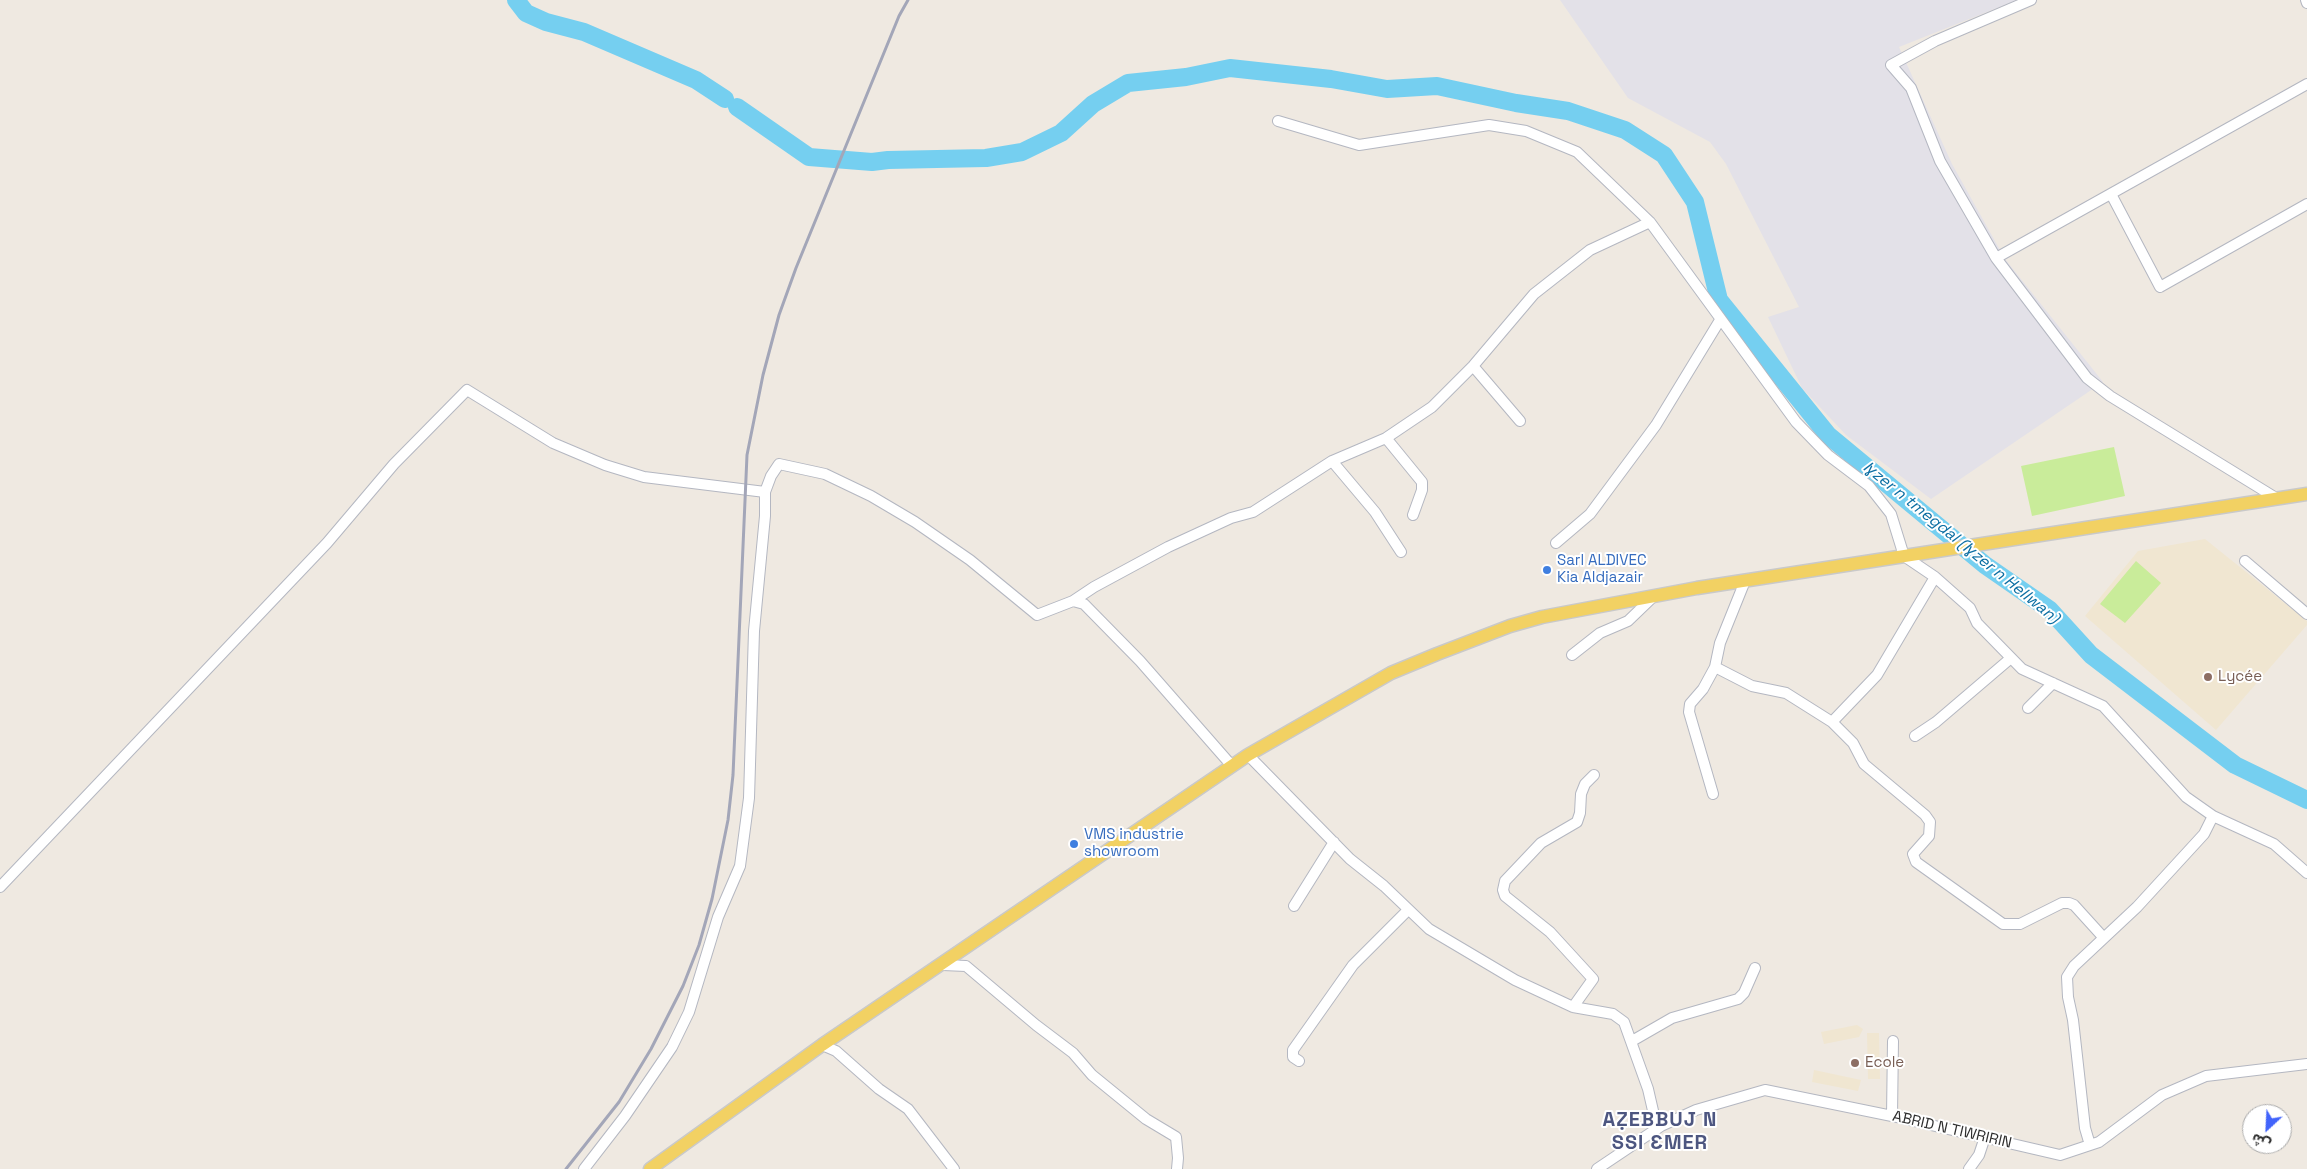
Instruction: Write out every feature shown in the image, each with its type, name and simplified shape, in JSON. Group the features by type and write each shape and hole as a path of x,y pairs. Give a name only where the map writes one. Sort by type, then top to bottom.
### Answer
{"main road":[{"path":"650,1169 822,1045 1248,755 1391,673 1437,654 1510,626 1542,617 1654,596 1973,544 2307,494"}],"street":[{"path":"2031,0 1935,41 1891,64 1911,88 1940,161 1996,258 2087,378 2110,396 2276,498"},
{"path":"1996,258 2307,84"},
{"path":"1278,121 1359,145 1489,125 1526,130 1577,152 1650,222 1796,422 1828,455 1869,486 1892,514 1904,556 1935,577 1970,608 1976,623 2022,669 2103,706 2186,797 2212,816 2274,844 2307,873"},
{"path":"2111,194 2160,287 2307,204"},
{"path":"584,1169 625,1116 672,1047 689,1012 718,918 740,866 749,798 754,631 765,516 765,492 771,476 779,464 825,474 871,496 915,522 970,560 1037,615 1073,601 1094,587 1168,548 1231,518 1253,512 1332,461 1386,438 1432,407 1473,366 1534,294 1590,250 1650,222"},
{"path":"1556,543 1590,514 1656,425 1720,320"},
{"path":"1473,366 1520,421"},
{"path":"0,887 327,543 394,464 467,390 553,443 605,465 644,477 765,492"},
{"path":"1386,438 1422,482 1422,490 1414,515"},
{"path":"1332,461 1375,512 1401,552"},
{"path":"2245,561 2307,614"},
{"path":"1832,722 1877,675 1935,577"},
{"path":"1713,794 1689,712 1690,704 1703,689 1715,667 1720,643 1745,581"},
{"path":"1572,655 1600,633 1628,621 1654,596"},
{"path":"1073,601 1084,604 1103,621 1232,766"},
{"path":"1915,736 1936,722 2011,658"},
{"path":"1715,667 1752,686 1786,693 1832,722 1853,743 1864,764 1925,815 1930,822 1929,836 1913,854 1916,862 2003,924 2020,924 2062,903 2069,903 2074,905 2103,937"},
{"path":"2028,708 2053,683"},
{"path":"1248,755 1334,842 1429,928 1472,956 1515,980 1573,1006 1613,1014 1624,1022 1648,1089 1657,1128"},
{"path":"1573,1006 1593,979 1550,932 1505,896 1502,890 1505,882 1541,843 1577,822 1580,813 1581,794 1585,784 1594,775"},
{"path":"2090,1146 2085,1128 2073,1020 2068,997 2068,978 2074,966 2137,907 2204,834 2212,816"},
{"path":"1294,906 1334,842"},
{"path":"1299,1062 1293,1057 1293,1050 1348,973 1384,932 1408,910"},
{"path":"943,964 966,966 1036,1025 1073,1053 1092,1075 1146,1119 1176,1137 1177,1169"},
{"path":"1632,1041 1672,1018 1738,998 1744,993 1755,968"},
{"path":"1892,1116 1893,1041"},
{"path":"822,1045 836,1051 879,1089 908,1109 954,1169"},
{"name":"ABRID N TIWRIRIN","path":"1596,1169 1657,1128 1696,1110 1765,1090 1892,1116 2060,1155 2099,1142 2162,1095 2206,1076 2307,1064"},
{"path":"1969,1169 1979,1155 1985,1137"}],"shaded area":[{"path":"1560,0 2017,0 1899,47 1952,164 2005,259 2103,382 1931,499 1846,435 1802,388 1768,317 1799,307 1726,164 1710,142 1628,98"},
{"name":"Lycée","path":"2205,539 2307,621 2307,625 2216,730 2085,616 2138,551"},
{"path":"1857,1025 1863,1029 1859,1037 1824,1044 1821,1032"},
{"path":"1867,1033 1879,1033 1880,1079 1868,1079"},
{"path":"1814,1070 1861,1080 1858,1091 1812,1082"}],"green space":[{"path":"2114,447 2125,496 2032,516 2021,466"},
{"path":"2136,561 2161,583 2125,623 2100,604"}],"waterway":[{"name":"Iɣzer n tmegdal (Iɣzer n Hellwan)","path":"516,0 526,13 546,22 584,32 696,80 725,99"},
{"name":"Iɣzer n tmegdal (Iɣzer n Hellwan)","path":"737,107 809,157 872,162 986,158 1022,152 1061,133 1093,104 1128,83 1186,77 1230,68 1331,79 1387,89 1437,86 1516,103 1568,111 1625,130 1664,155 1695,202 1719,300 1828,435 1985,565 2050,610 2091,655 2235,765 2307,800"}],"railway":[{"path":"566,1169 619,1102 651,1049 683,986 699,945 712,899 728,820 733,775 747,455 763,375 779,315 796,268 899,16 908,0"}],"place":[{"name":"Sarl ALDIVEC Kia Aldjazair","path":"1547,570"},
{"name":"Lycée","path":"2208,677"},
{"name":"VMS industrie showroom","path":"1074,844"},
{"name":"Ecole","path":"1855,1063"}],"district":[{"name":"AẒEBBUJ N SSI ƐMER","path":"1660,1132"}]}
